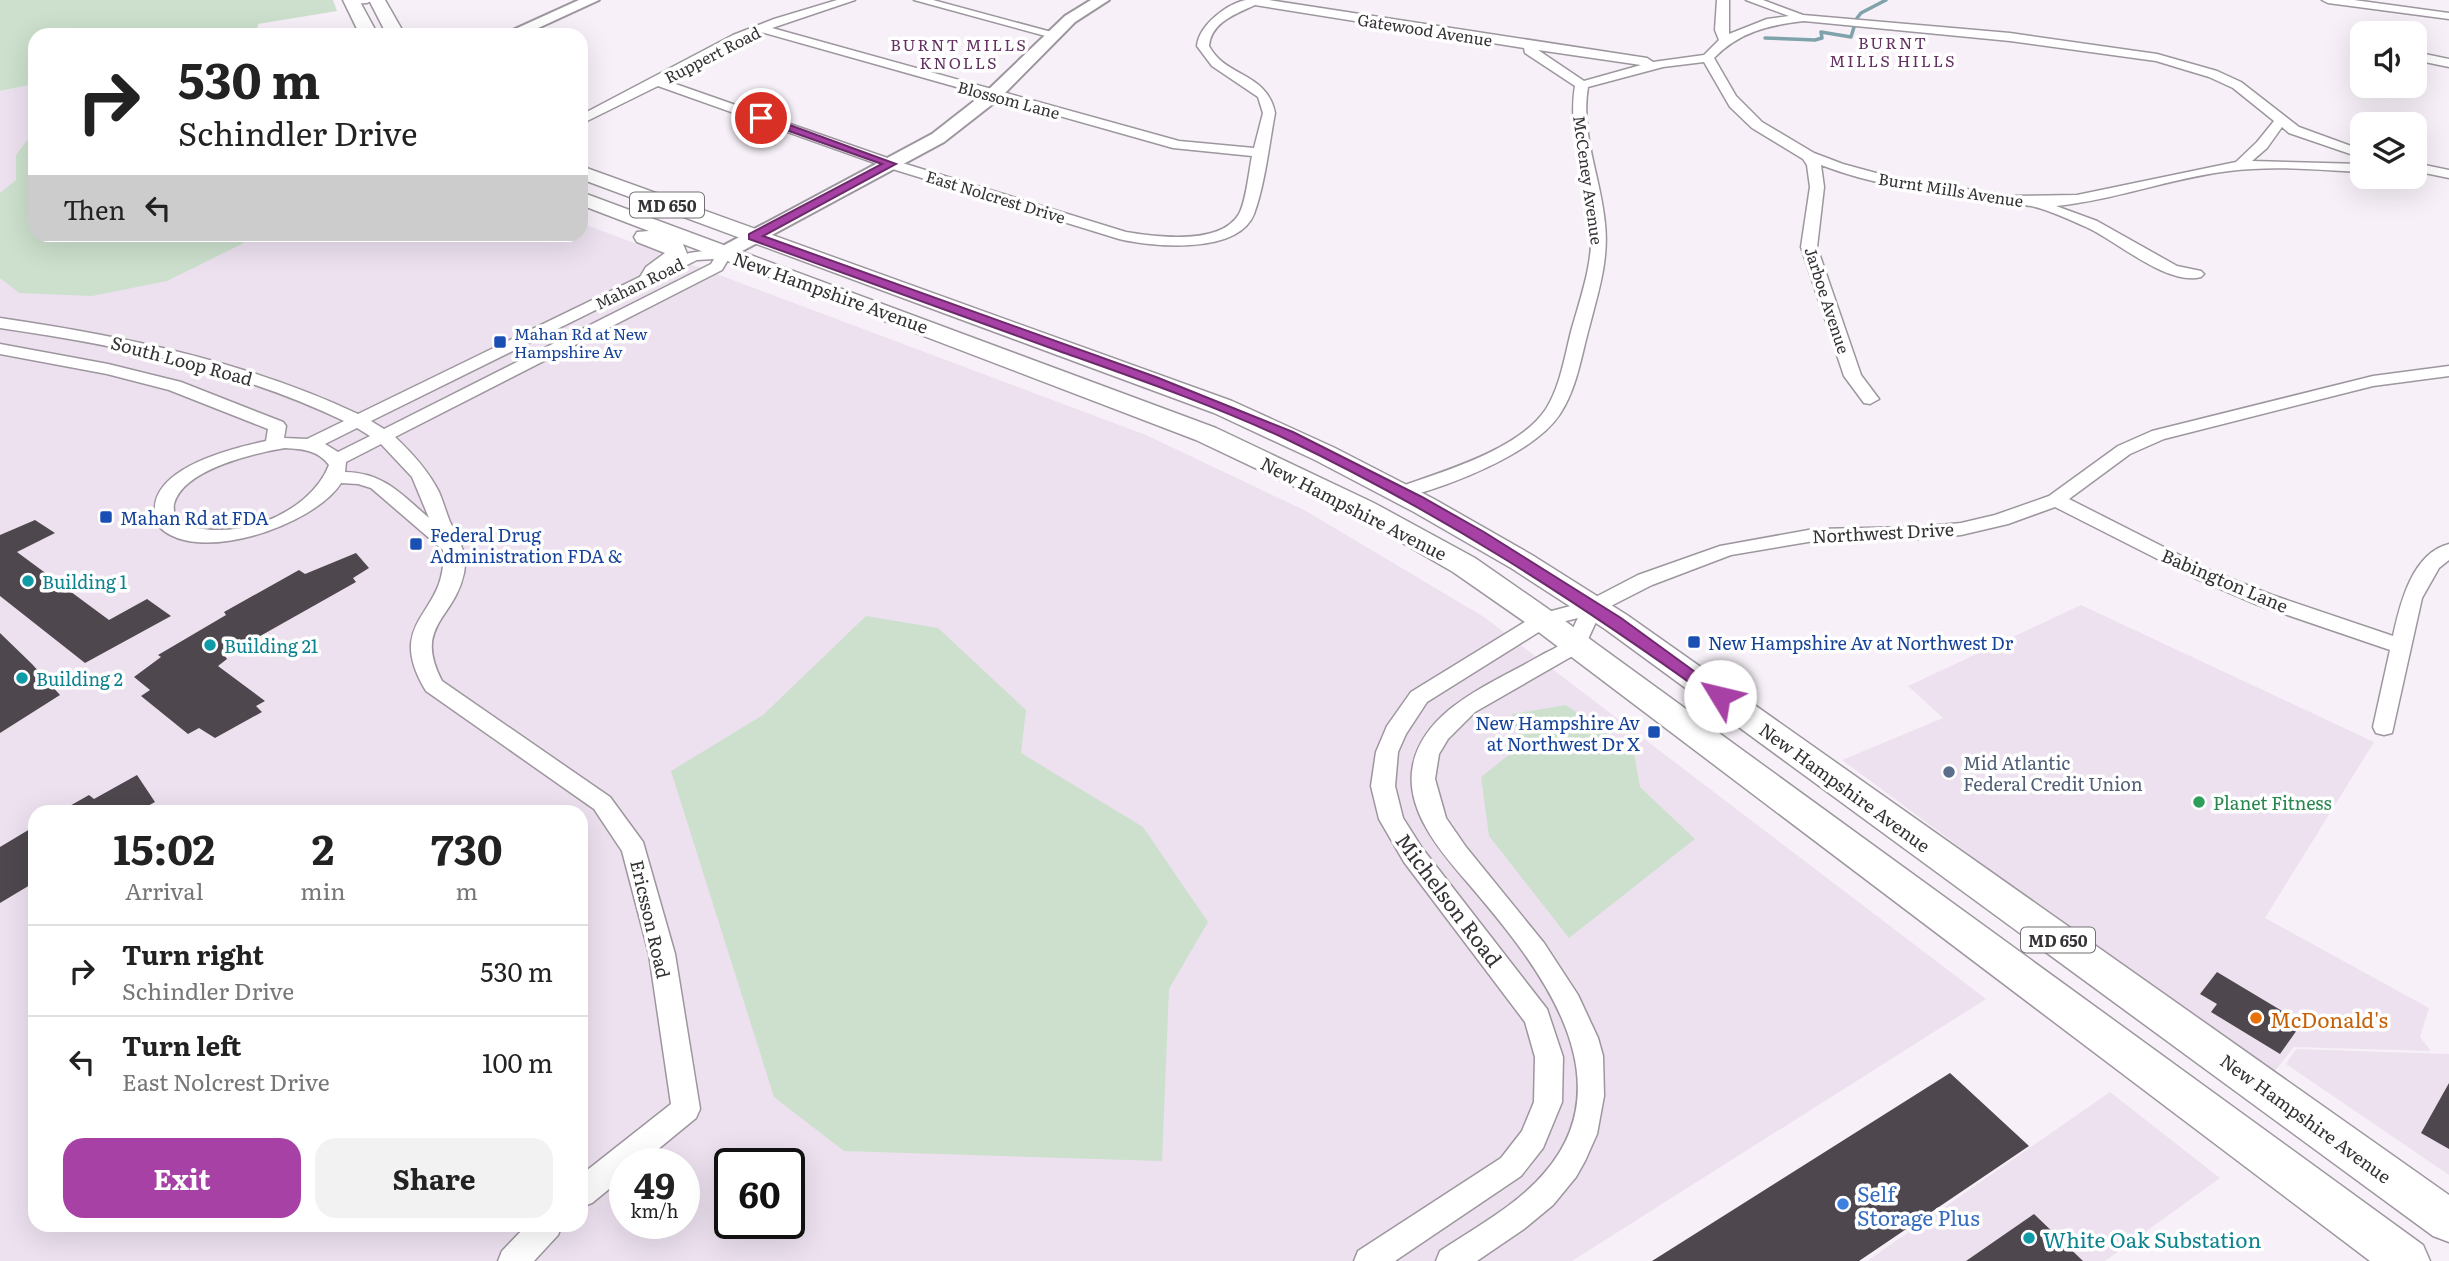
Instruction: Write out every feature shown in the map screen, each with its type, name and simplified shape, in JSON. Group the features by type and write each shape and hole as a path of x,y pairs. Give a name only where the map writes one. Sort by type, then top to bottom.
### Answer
{"main road":[{"path":"377,0 392,28"},
{"path":"357,1 367,28"},
{"name":"New Hampshire Avenue","path":"588,175 1223,407 1300,441 1403,492 1479,535 1593,607 2449,1221"},
{"name":"New Hampshire Avenue","path":"588,201 833,291 1206,434 1364,509 1464,565 1543,620 2407,1261"},
{"path":"629,218 632,232 675,249 677,256 654,272 655,283"}],"street":[{"path":"526,28 592,0"},
{"name":"Ruppert Road","path":"588,117 761,28 849,0"},
{"path":"920,0 1054,34"},
{"path":"724,253 937,138 993,95 1054,34 1102,0"},
{"name":"Gatewood Avenue","path":"1248,0 1518,44 1662,63"},
{"name":"East Nolcrest Drive","path":"658,82 891,164 1124,236 1158,242 1178,242 1224,233 1246,215 1269,113 1267,100 1258,89 1215,64 1206,53 1204,42 1212,25 1254,0"},
{"path":"1723,0 1721,30 1725,40"},
{"path":"1752,0 1804,18"},
{"path":"2328,0 2449,16"},
{"path":"1582,85 1662,63 1709,58 1725,40 1771,21 1804,18 2010,37 2157,58 2213,74 2236,85 2294,130 2350,150"},
{"name":"Blossom Lane","path":"761,28 1178,145 1260,153"},
{"name":"Gatewood Avenue","path":"1518,44 1582,85"},
{"name":"Burnt Mills Avenue","path":"1709,58 1726,93 1768,133 1831,164 1912,186 2032,202 2087,198 2210,170 2240,166 2292,163 2350,167"},
{"path":"2427,59 2449,63"},
{"name":"McCeney Avenue","path":"1403,492 1510,447 1538,428 1552,413 1562,389 1595,279 1600,248 1598,221 1580,125 1578,97 1582,85"},
{"path":"2240,166 2243,160 2262,146 2268,132 2281,122"},
{"name":"Jarboe Avenue","path":"1808,155 1815,164 1815,202 1809,228 1809,247 1853,376 1871,399"},
{"path":"2427,171 2449,175"},
{"path":"2032,202 2092,224 2173,270 2196,274"},
{"name":"Mahan Road","path":"274,444 230,454 188,475 175,487 167,500 163,514 166,523 176,531 197,536 226,535 256,529 302,510 327,490 336,468 382,436 655,283 694,256 724,253 718,267 655,283 309,445"},
{"name":"South Loop Road","path":"0,323 99,338 200,361 271,384 357,421"},
{"name":"South Loop Road","path":"0,349 108,369 174,386 277,425 274,444"},
{"name":"Northwest Drive","path":"1593,607 1645,580 1727,550 1814,535 1917,533 1961,529 2001,520 2056,500 2124,450 2158,435 2373,381 2449,371"},
{"path":"357,421 382,436 425,483 453,549"},
{"path":"274,444 309,445 330,453 336,468 378,484 453,549"},
{"name":"Babington Lane","path":"2056,500 2202,574 2265,600 2400,646"},
{"name":"Ericsson Road","path":"453,549 456,568 449,589 421,636 420,662 434,686 602,803 634,849 662,954 686,1109 588,1187"},
{"path":"2384,727 2412,598 2431,564 2449,550"},
{"path":"1575,645 1593,607"},
{"name":"Michelson Road","path":"1369,1261 1511,1167 1533,1139 1548,1102 1549,1057 1537,1017 1413,855 1391,819 1383,786 1387,752 1395,732 1419,697 1543,620 1593,607"},
{"name":"Michelson Road","path":"1451,1261 1526,1210 1566,1168 1588,1119 1590,1060 1579,1023 1564,994 1505,911 1449,843 1424,792 1423,771 1427,752 1452,719 1467,707 1575,645"},
{"path":"513,1261 540,1232"}],"shaded area":[{"path":"28,85 28,242 588,242 588,226 1146,435 1306,511 1484,617 1986,999 1572,1261 0,1261 0,91"},
{"path":"2081,605 2374,742 2265,918 2429,1008 2420,1037 2431,1051 2294,1047 2274,1072 2122,967 1842,760 1943,718 1908,686"},
{"path":"2296,1049 2449,1054 2449,1175 2286,1064"},
{"path":"2110,1092 2220,1178 2105,1261 1867,1261"}],"green space":[{"path":"0,0 333,0 337,11 258,24 257,28 28,28 28,85 0,91"},
{"path":"28,139 28,242 244,243 167,281 92,296 19,293 0,278 0,193 16,180 16,155"},
{"path":"866,616 938,628 1026,710 1021,753 1143,827 1208,922 1169,989 1162,1161 844,1151 774,1097 671,771 763,715"},
{"path":"1566,705 1634,753 1640,787 1695,839 1569,938 1489,836 1481,777 1521,745 1512,714"}],"building":[{"name":"Building 1","path":"35,520 55,533 17,552 109,620 147,599 171,616 85,663 0,596 0,535"},
{"name":"Building 21","path":"356,553 369,568 353,578 356,582 225,656 227,659 218,666 265,701 256,706 262,712 215,738 199,728 188,734 141,696 150,690 134,677 161,657 158,655 226,615 224,612 299,570 305,574"},
{"name":"Building 2","path":"0,633 60,695 0,733"},
{"path":"137,775 155,802 150,805 71,805 89,795 94,799"},
{"path":"28,830 28,886 0,903 0,847"},
{"name":"McDonald's","path":"2217,972 2302,1023 2280,1054 2211,1012 2217,1004 2200,994"},
{"name":"Self Storage Plus","path":"1950,1073 2029,1146 1859,1261 1652,1261"},
{"path":"2449,1083 2449,1149 2421,1133"},
{"name":"White Oak Substation","path":"2034,1214 2083,1261 1966,1261"}],"waterway":[{"path":"1857,18 1861,13 1886,0"},
{"path":"1765,38 1815,40 1822,38 1821,32 1851,37 1854,27"}],"place":[{"name":"Mahan Rd at New Hampshire Av","path":"500,342"},
{"name":"Mahan Rd at FDA","path":"106,517"},
{"name":"Federal Drug Administration FDA &","path":"416,544"},
{"name":"Building 1","path":"28,581"},
{"name":"New Hampshire Av at Northwest Dr","path":"1694,642"},
{"name":"Building 21","path":"210,645"},
{"name":"Building 2","path":"22,678"},
{"name":"New Hampshire Av at Northwest Dr X","path":"1654,732"},
{"name":"Mid Atlantic Federal Credit Union","path":"1949,772"},
{"name":"Planet Fitness","path":"2199,802"},
{"name":"McDonald's","path":"2256,1018"},
{"name":"Self Storage Plus","path":"1843,1204"},
{"name":"White Oak Substation","path":"2029,1238"}],"district":[{"name":"BURNT MILLS HILLS","path":"1893,51"},
{"name":"BURNT MILLS KNOLLS","path":"959,53"}],"route":[{"path":"761,118 891,164 753,236 1151,380 1288,435 1417,500 1479,535 1616,622 1720,696"}]}
